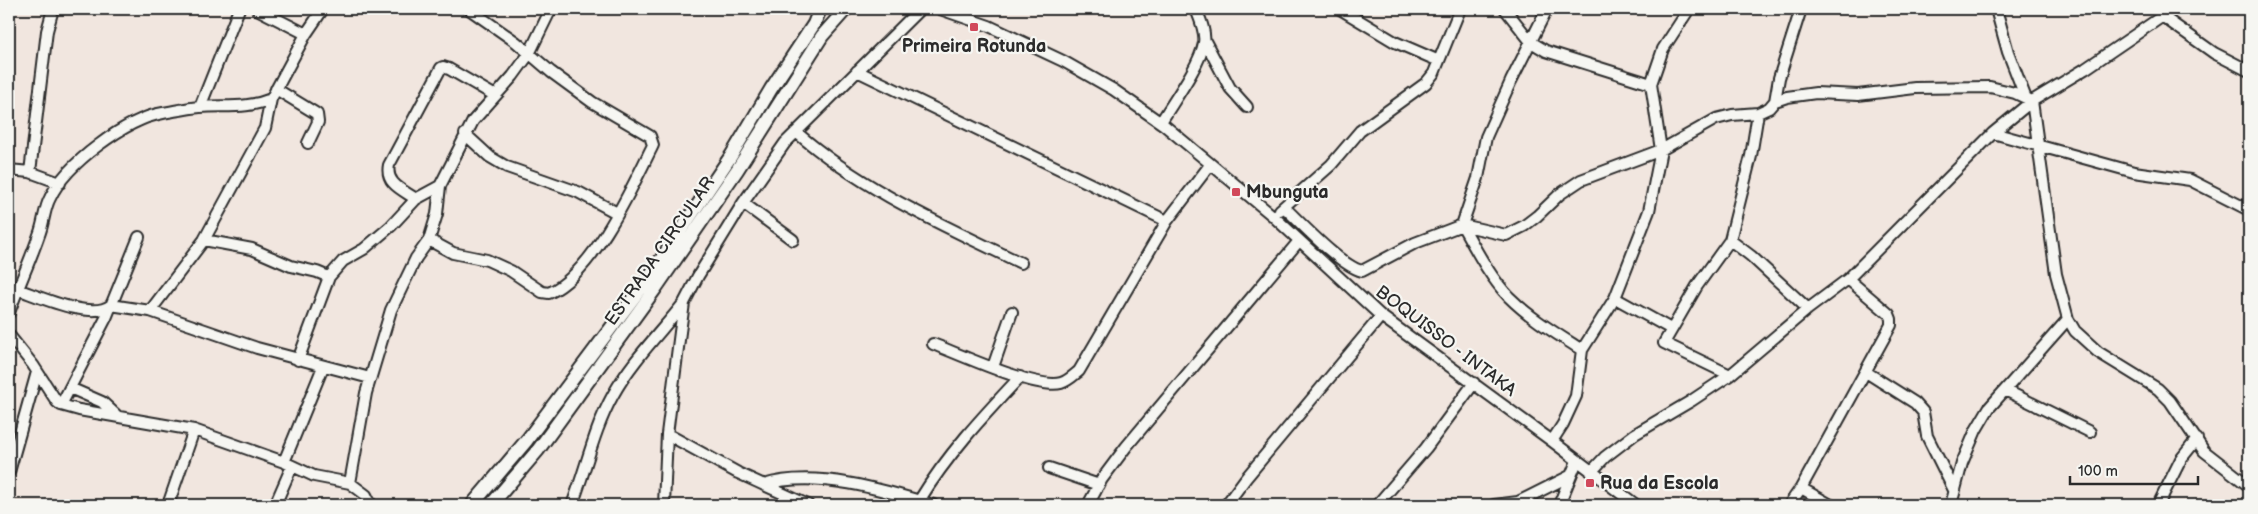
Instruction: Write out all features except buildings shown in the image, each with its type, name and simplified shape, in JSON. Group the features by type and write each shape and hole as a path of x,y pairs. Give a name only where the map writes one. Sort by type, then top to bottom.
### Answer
{"main road":[{"name":"ESTRADA CIRCULAR","path":"472,505 528,440 650,276 731,156 771,89 814,24 820,9"},
{"name":"ESTRADA CIRCULAR","path":"491,505 538,450 655,289 732,177 822,36 846,9"}],"street":[{"path":"30,172 46,31 53,9"},
{"path":"200,107 239,9"},
{"path":"257,9 306,34"},
{"path":"150,311 204,240 265,128 271,99 276,89 306,34 323,9"},
{"path":"429,240 453,253 487,260 511,271 542,292 549,293 565,284 584,264 635,183 653,142 650,136 592,102 469,9"},
{"path":"350,483 358,430 370,378 391,310 416,258 429,240 437,214 440,186 473,121 494,95 513,76 529,54 551,9"},
{"path":"572,505 598,427 614,392 635,363 684,304 698,276 743,203 785,143 920,9"},
{"name":"BOQUISSO - INTAKA","path":"940,9 988,26 1063,61 1114,90 1161,122 1273,216 1381,316 1474,383 1636,505"},
{"path":"1196,9 1202,22 1205,41 1230,88 1247,107"},
{"path":"1340,9 1395,42 1439,61"},
{"path":"1273,216 1331,166 1360,131 1426,83 1434,72 1460,9"},
{"path":"1505,9 1530,42 1546,51 1651,84"},
{"path":"1462,225 1478,178 1486,137 1547,9"},
{"path":"1552,441 1563,424 1576,396 1582,350 1615,298 1649,211 1661,150 1651,84 1663,49 1689,9"},
{"path":"1284,207 1334,252 1356,270 1362,271 1415,243 1462,225 1506,235 1538,216 1560,194 1581,180 1661,150 1716,119 1732,115 1758,113 1769,108 1775,101 1779,78 1801,9"},
{"path":"1996,9 2008,52 2028,99 2038,145 2056,274 2068,319 2075,331 2098,352 2158,389 2170,401 2204,451 2249,486"},
{"path":"1591,472 1605,456 1635,434 1691,402 1730,375 1808,309 1848,279 2028,99 2085,69 2173,9"},
{"path":"2162,16 2214,53 2249,71"},
{"path":"1161,122 1200,56 1205,41"},
{"path":"416,199 393,184 387,173 389,165 441,68 449,69 494,95"},
{"path":"857,70 1168,221"},
{"path":"1775,101 1816,92 1858,95 1915,88 1990,87 2028,99"},
{"path":"276,89 317,114 318,122 308,143"},
{"path":"9,313 40,233 50,198 68,172 79,162 130,124 150,116 200,107 245,107 258,105 271,99"},
{"path":"1730,375 1666,345 1664,340 1730,240 1751,156 1758,113"},
{"path":"796,132 818,150 883,195 1021,263"},
{"path":"1993,133 2134,172 2190,180 2249,210"},
{"path":"465,134 490,157 507,167 578,192 617,213"},
{"path":"933,344 1020,377 1048,384 1059,384 1067,381 1079,371 1168,221 1210,165"},
{"path":"9,170 30,172 60,183"},
{"path":"298,360 329,277 344,261 364,249 391,226 416,199 440,186"},
{"path":"743,203 792,240"},
{"path":"1462,225 1497,282 1509,297 1528,313 1582,350"},
{"path":"61,405 111,305 139,237"},
{"path":"204,240 242,246 291,266 329,277"},
{"path":"1088,505 1126,447 1298,240"},
{"path":"1730,240 1751,256 1808,309"},
{"path":"1789,505 1801,488 1891,325 1891,319 1848,279"},
{"path":"17,289 63,305 84,309 106,309 111,305 150,311 257,348 370,378"},
{"path":"1615,298 1671,329"},
{"path":"664,505 667,434 684,304"},
{"path":"993,367 1012,312"},
{"path":"1226,505 1246,478 1381,316"},
{"path":"1951,505 1954,490 1976,430 1990,408 2068,319"},
{"path":"9,335 61,405 79,410 194,430 288,464 314,476 350,483 366,495 371,505"},
{"path":"275,505 323,367"},
{"path":"9,472 37,372"},
{"path":"1866,372 1915,403 1923,412 1927,436 1954,490"},
{"path":"919,501 948,457 1020,377"},
{"path":"1377,505 1426,448 1474,383"},
{"path":"70,388 102,402 116,415"},
{"path":"2005,390 2090,432"},
{"path":"168,505 194,430"},
{"path":"667,434 738,473 808,505"},
{"path":"2158,505 2181,459 2197,439"},
{"path":"1560,505 1577,460"},
{"path":"1049,468 1100,485"},
{"path":"1494,505 1518,502 1570,476"},
{"path":"764,485 776,481 791,480 845,482 933,505"},
{"path":"1801,488 1831,505"}],"place":[{"name":"Primeira Rotunda","path":"974,27"},
{"name":"Mbunguta","path":"1236,192"},
{"name":"Rua da Escola","path":"1590,483"}]}
